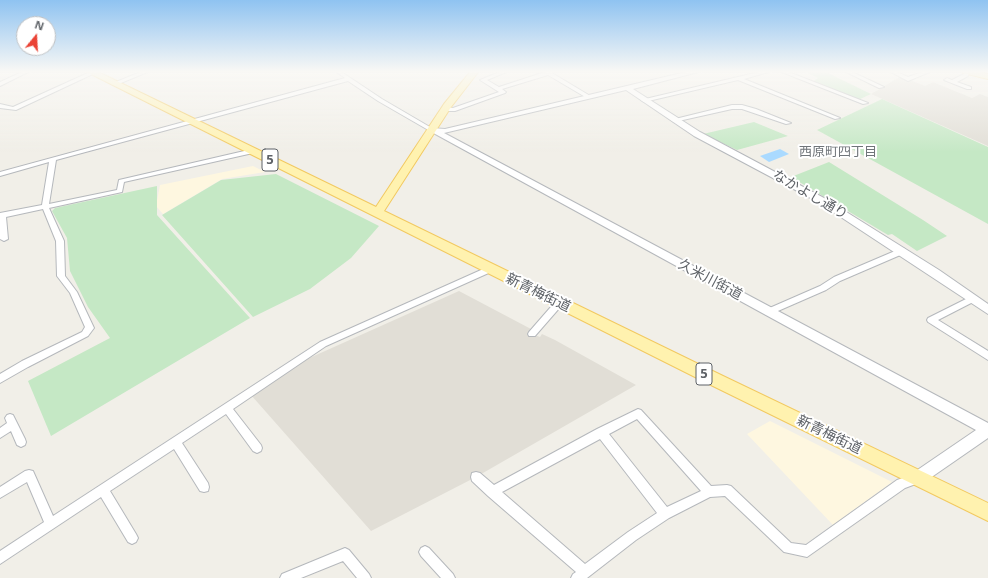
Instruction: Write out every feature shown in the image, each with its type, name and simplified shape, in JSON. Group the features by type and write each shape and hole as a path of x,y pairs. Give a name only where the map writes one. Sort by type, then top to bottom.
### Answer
{"main road":[{"name":"新青梅街道","path":"143,98 988,512"},
{"path":"378,212 452,98"}],"street":[{"path":"0,106 14,109 37,98"},
{"path":"0,174 280,98"},
{"path":"379,98 432,130 445,131 585,98"},
{"path":"445,109 453,110 486,98"},
{"name":"なかよし通り","path":"641,98 674,120 821,200 988,310"},
{"path":"644,100 653,98"},
{"path":"787,98 837,118"},
{"path":"852,98 865,103"},
{"path":"674,120 732,107 742,107 788,123"},
{"name":"久米川街道","path":"432,130 988,430"},
{"path":"4,239 1,216 120,191 121,180 253,152"},
{"path":"0,379 25,364 85,334 90,328 73,292 61,276 60,241 46,207 53,159"},
{"path":"768,312 823,288 837,279 902,252"},
{"path":"0,558 323,344 490,269"},
{"path":"972,299 931,320 988,356"},
{"path":"532,334 559,303"},
{"path":"227,408 257,448"},
{"path":"492,492 638,413 709,492"},
{"path":"0,433 12,422 20,442"},
{"path":"476,476 581,575 632,536 665,514 709,492 727,490 788,548 807,551 901,484 918,478 988,430"},
{"path":"601,432 665,514"},
{"path":"175,442 204,487"},
{"path":"0,492 29,475 51,524"},
{"path":"103,490 132,538"},
{"path":"425,552 449,578"},
{"path":"286,578 345,554 364,578"}],"shaded area":[{"path":"880,98 988,98 988,146"},
{"path":"253,166 265,172 222,179 163,214 156,206 160,185"},
{"path":"459,291 531,329 529,331 532,334 540,337 542,334 555,340 636,385 476,477 371,531 251,395 305,360"},
{"path":"770,421 892,482 833,525 747,434"}],"green space":[{"path":"882,99 988,147 988,224 817,130"},
{"path":"754,122 788,136 737,150 703,134"},
{"path":"829,162 947,236 917,251 892,234 888,235 791,177"},
{"path":"276,174 379,226 351,258 310,289 253,317 162,215 221,180"},
{"path":"157,186 157,215 250,318 51,436 28,381 110,338 88,307 70,271 67,238 52,211 55,208"}],"water":[{"path":"780,149 789,154 769,162 760,156"}],"district":[{"name":"西原町四丁目","path":"838,152"}]}
